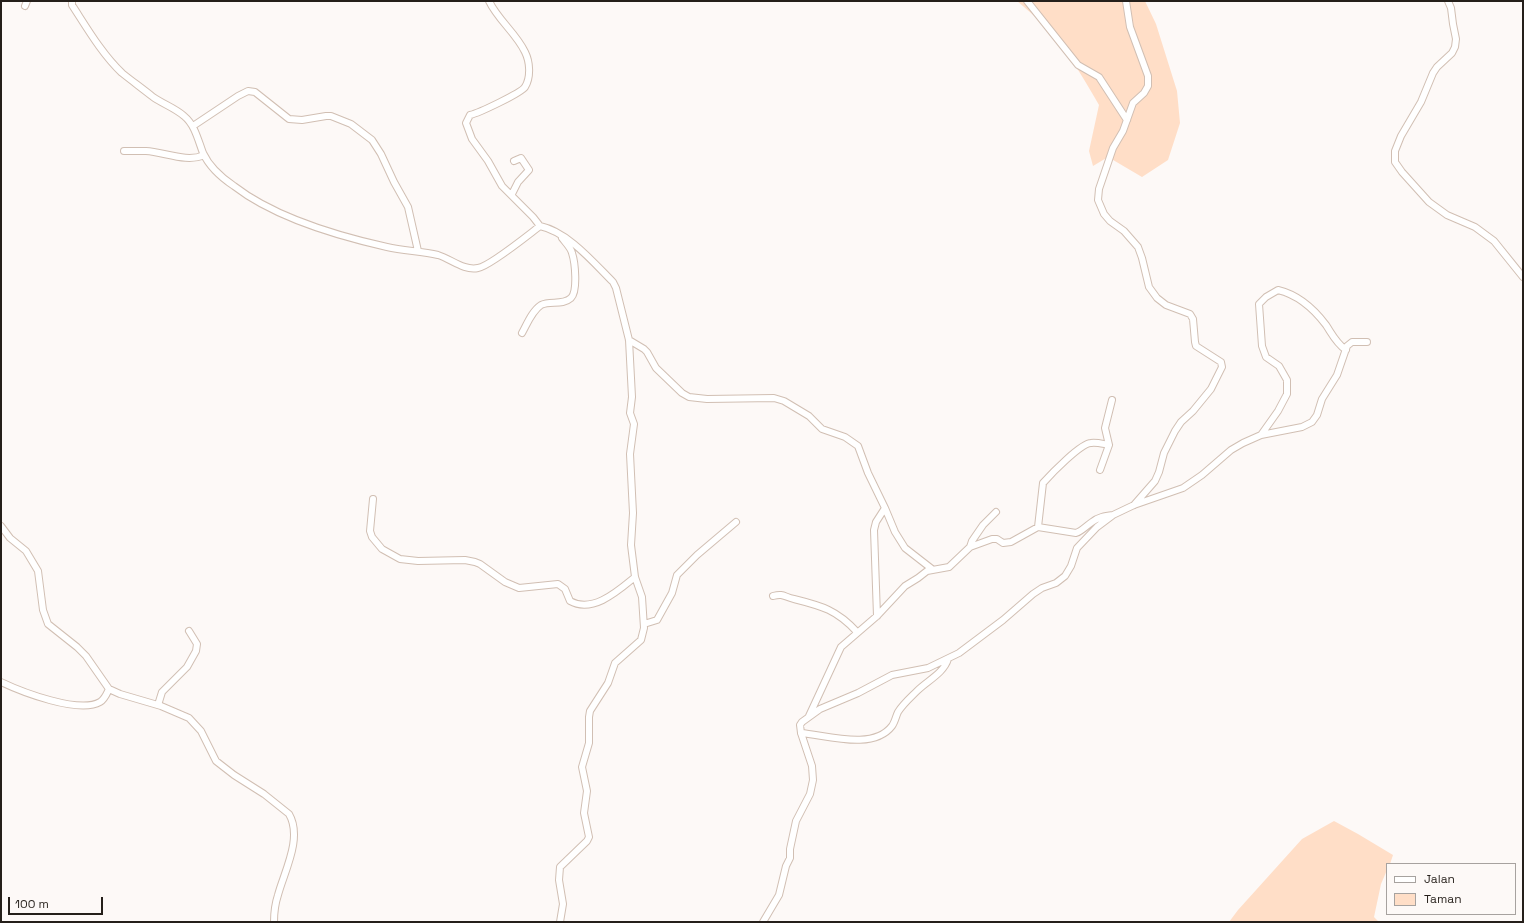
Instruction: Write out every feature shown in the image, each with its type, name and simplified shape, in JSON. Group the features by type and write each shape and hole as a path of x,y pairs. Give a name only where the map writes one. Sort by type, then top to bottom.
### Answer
{"street":[{"path":"72,1 72,5 92,35 122,73 155,98 185,116 193,126 204,154 215,169 234,186 291,218 346,237 389,248 418,251 439,256 470,268 479,268 491,262 540,226"},
{"path":"489,1 525,51 529,63 529,75 525,88 520,93 511,96 484,111 470,115 466,123 472,138 488,161 502,186 512,194 540,226 557,232 577,247 613,282 618,294 629,340 632,397 630,413 634,424 630,454 633,513 631,545 635,577 642,597 644,624 641,640 615,663 608,683 590,711 589,743 582,767 587,792 584,813 589,837 587,841 560,867 559,880 563,904 560,922"},
{"path":"1027,1 1078,65 1098,77 1127,120"},
{"path":"1126,1 1130,27 1149,82 1144,93 1133,103 1123,131 1113,148 1099,189 1098,195 1101,207 1104,214 1110,221 1124,231 1138,247 1153,293 1166,305 1190,314 1193,319 1196,346 1221,362 1222,367 1211,389 1193,411 1181,422 1175,432 1164,453 1155,482 1134,505"},
{"path":"1448,1 1451,8 1454,31 1454,47 1452,53 1437,67 1421,102 1401,136 1395,151 1395,162 1429,202 1448,215 1475,227 1494,241 1523,277"},
{"path":"193,126 248,91 255,92 289,118 302,120 331,116 351,124 372,140 382,154 394,182 408,207 418,251"},
{"path":"124,151 146,151 183,157 199,157 204,154"},
{"path":"512,194 518,182 529,170 521,158 514,161"},
{"path":"522,333 534,312 542,305 563,302 571,298 574,293 575,286 572,252 557,232"},
{"path":"1261,435 1287,394 1287,380 1279,366 1266,356 1262,346 1259,304 1266,297 1278,290 1290,293 1306,304 1325,324 1338,344 1346,350"},
{"path":"629,340 648,352 656,368 685,396 707,399 774,398 784,401 809,416 822,429 851,441 858,446 868,473 895,532 905,548 932,569"},
{"path":"764,921 778,895 786,866 790,858 790,848 796,821 810,794 813,780 812,766 801,733 800,725 809,716 820,709 858,693 892,675 928,668 959,653 1003,620 1033,594 1042,588 1056,583 1065,576 1071,566 1077,548 1097,527 1113,515 1134,505 1182,488 1202,475 1231,450 1261,435 1302,427 1312,422 1317,415 1322,399 1337,375 1346,346 1352,342 1367,342"},
{"path":"1100,470 1109,445 1105,428 1112,400"},
{"path":"1038,527 1043,483 1076,450 1085,444 1092,442 1109,445"},
{"path":"373,499 370,531 372,537 382,549 400,559 418,561 465,560 475,562 505,582 519,588 558,584 565,589 570,601 580,604 587,604 607,598 635,577"},
{"path":"877,616 874,530 876,522 885,508"},
{"path":"970,547 972,541 983,525 996,512"},
{"path":"809,716 841,646 877,616 900,590 927,570 949,567 970,547 992,538 998,539 1003,543 1011,542 1038,527 1076,533 1080,532 1092,521 1103,516 1113,515"},
{"path":"644,624 657,620 672,593 677,576 697,555 736,522"},
{"path":"1,526 10,538 26,551 38,571 42,610 48,624 78,647 109,689 179,713 193,722 201,731 216,761 234,775 264,794 292,818 292,848 287,869 278,893 274,922"},
{"path":"773,596 784,594 794,599 836,613 857,632"},
{"path":"158,705 162,692 182,673 196,651 197,644 189,631"},
{"path":"801,733 819,734 834,739 856,740 882,734 892,726 902,706 928,680 941,671 948,659"},
{"path":"1,682 39,698 84,705 100,702 109,689"}],"green space":[{"path":"1017,1 1145,1 1156,24 1177,91 1180,123 1168,160 1142,177 1108,157 1093,166 1089,151 1099,105 1067,53 1043,24"},
{"path":"1334,821 1393,855 1390,863 1386,863 1386,872 1381,884 1374,917 1379,922 1229,922 1302,839"}]}
